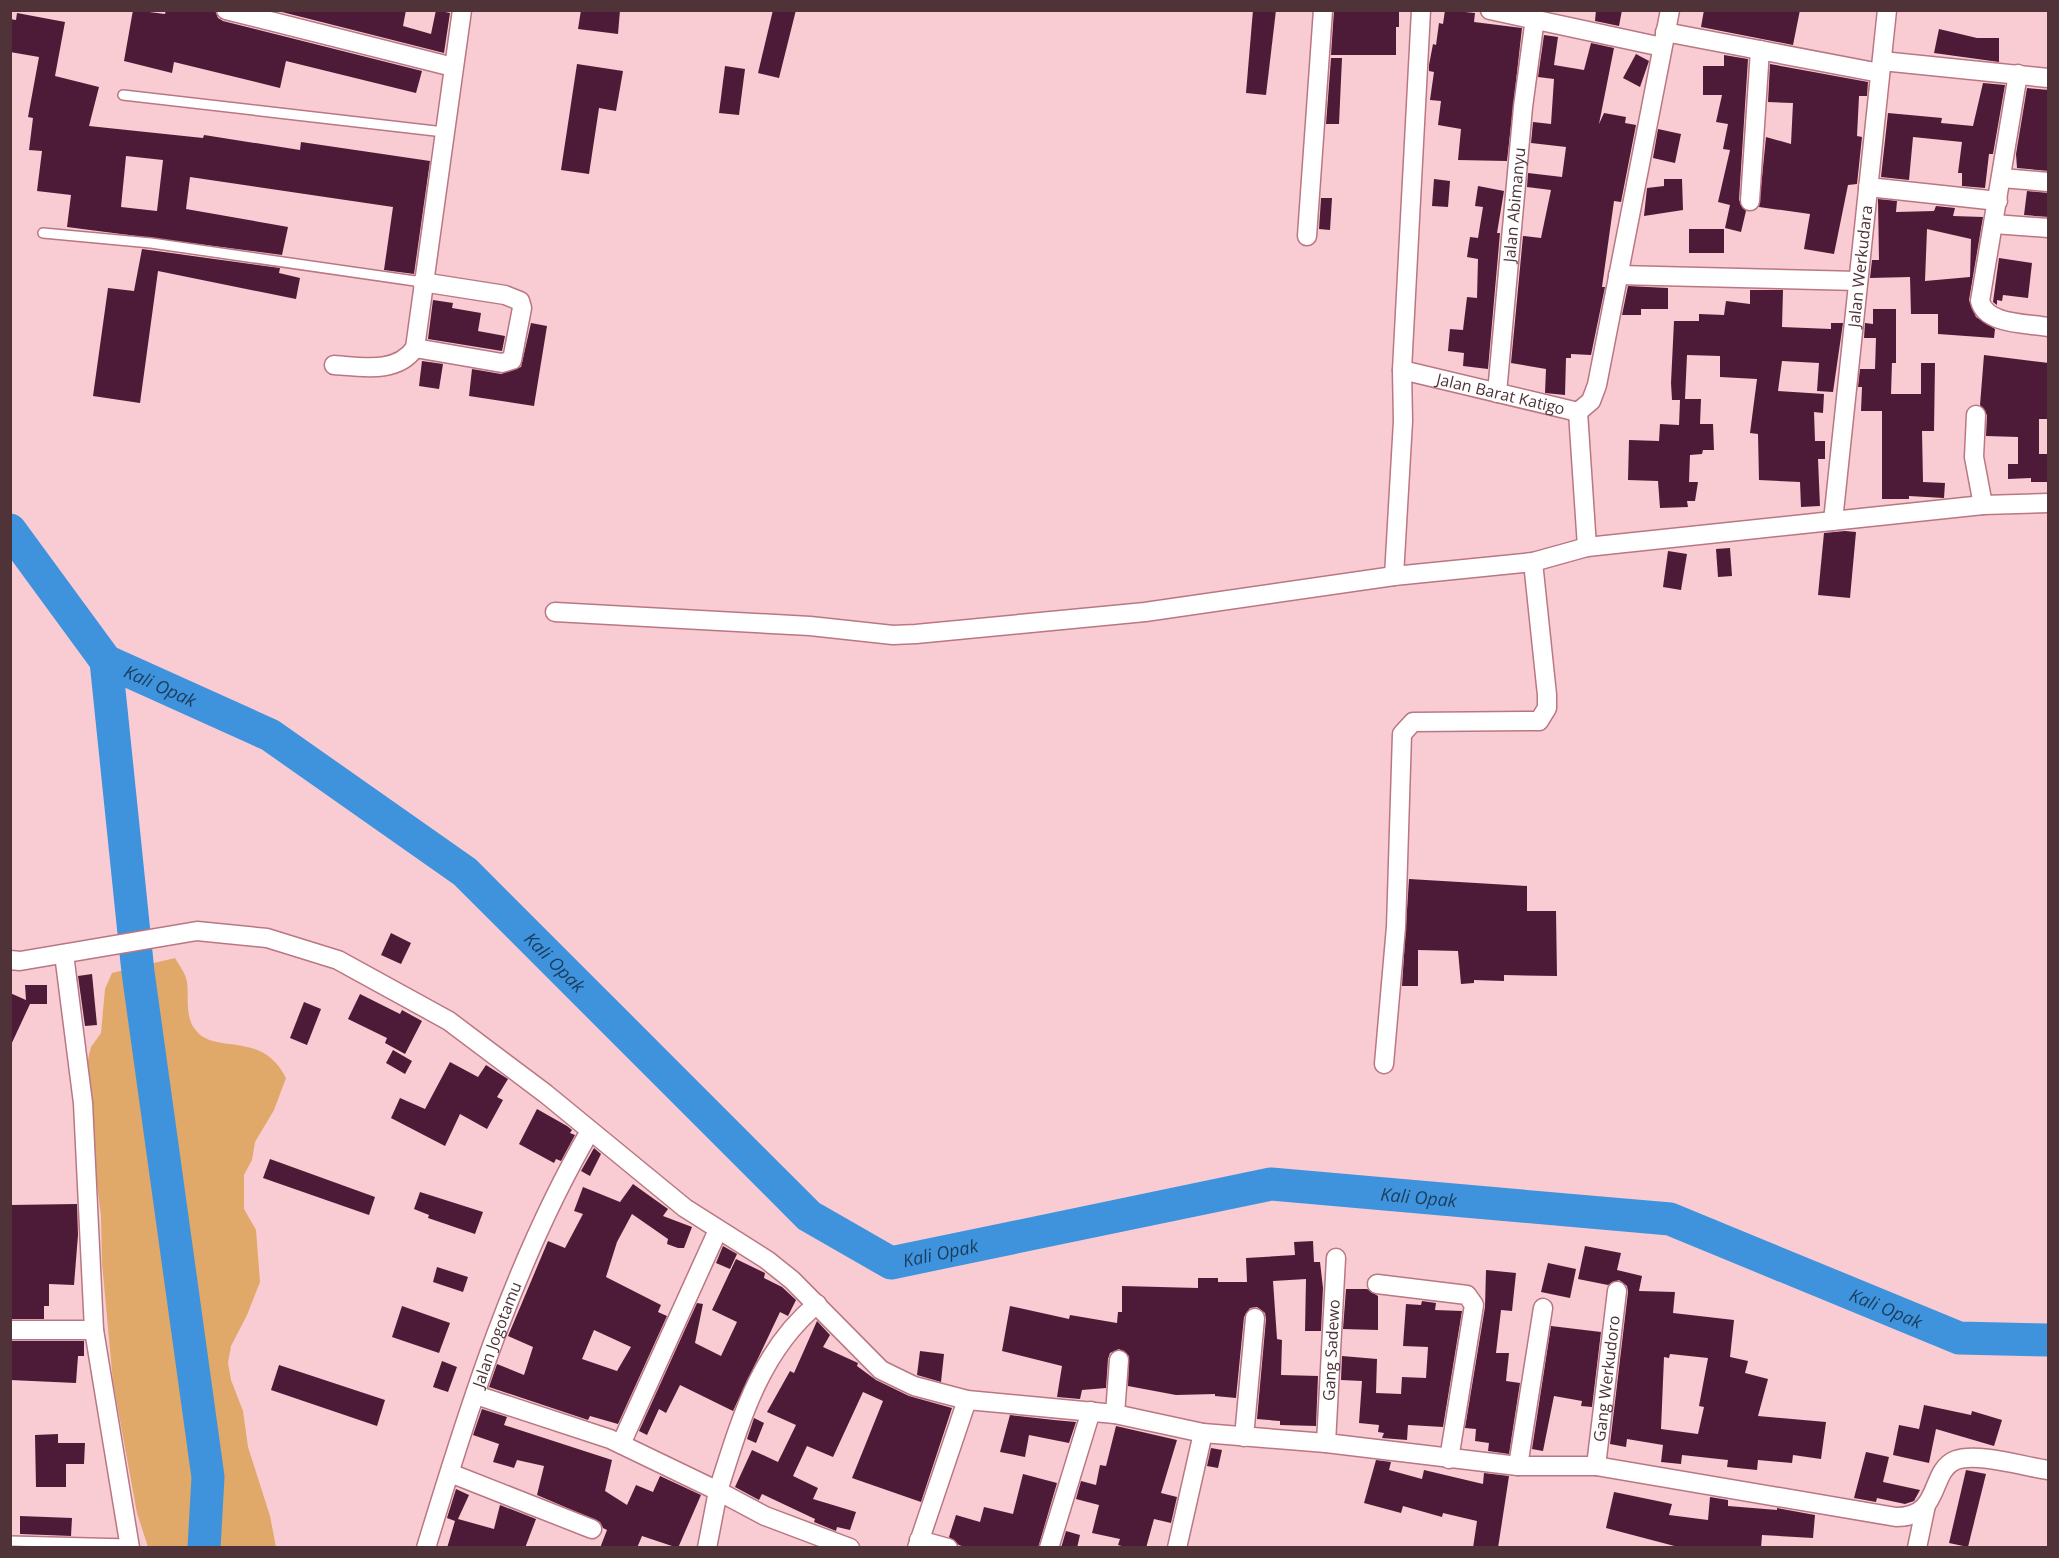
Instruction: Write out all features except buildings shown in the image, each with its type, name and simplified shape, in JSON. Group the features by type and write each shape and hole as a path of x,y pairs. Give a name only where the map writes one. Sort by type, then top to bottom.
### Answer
{"street":[{"path":"226,10 453,67"},
{"path":"1307,236 1323,10"},
{"path":"1394,576 1403,421 1402,370 1421,10"},
{"path":"1490,10 1664,40 1760,50 1881,67 2018,74 2049,78"},
{"path":"1578,412 1591,401 1597,385 1670,10"},
{"name":"Jalan Werkudara","path":"1833,521 1887,10"},
{"path":"334,365 390,366 405,359 415,348 460,11"},
{"name":"Jalan Abimanyu","path":"1497,393 1523,107 1535,18"},
{"path":"1750,201 1760,50"},
{"path":"2018,74 1980,301 1982,310 1992,317 2049,327"},
{"path":"2002,177 2049,182"},
{"path":"1868,187 1998,201"},
{"path":"1994,224 2049,228"},
{"path":"1618,275 1858,281"},
{"path":"415,348 505,363 514,358 522,308 520,301 511,297 422,282"},
{"name":"Jalan Barat Katigo","path":"1402,370 1578,412 1587,547"},
{"path":"1976,415 1974,458 1983,505"},
{"path":"555,612 810,626 893,636 1145,612 1394,576 1533,562 1587,547 1983,505 2049,503"},
{"path":"1384,1064 1396,927 1402,734 1413,722 1539,721 1547,708 1547,695 1533,562"},
{"path":"10,960 20,962 197,931 267,938 338,960 449,1021 546,1094 685,1208 767,1260 816,1304 849,1340 882,1370 914,1386 967,1400 1115,1414 1203,1433 1326,1443 1518,1466 1596,1466 1896,1517 1908,1517 1926,1505"},
{"path":"64,954 83,1103 94,1330 130,1546"},
{"name":"Jalan Jogotamu","path":"426,1548 499,1328 565,1174 590,1131"},
{"path":"621,1444 718,1230"},
{"name":"Gang Sadewo","path":"1326,1443 1336,1258"},
{"path":"1377,1284 1467,1295 1474,1305 1449,1459"},
{"name":"Gang Werkudoro","path":"1596,1466 1617,1291"},
{"path":"707,1548 718,1491 754,1385 789,1332 816,1304"},
{"path":"1518,1466 1543,1308"},
{"path":"1244,1437 1255,1318"},
{"path":"10,1330 94,1330"},
{"path":"1115,1414 1119,1360"},
{"path":"476,1395 578,1427 621,1444 765,1516 850,1548"},
{"path":"948,1548 918,1544 967,1400"},
{"path":"1049,1548 1091,1411"},
{"path":"1177,1548 1203,1433"},
{"path":"1917,1548 1926,1505 1947,1466 1954,1461 1976,1458 2049,1470"},
{"path":"450,1473 592,1529"}],"lane":[{"path":"123,95 444,132"},
{"path":"43,233 151,243 422,282"},
{"path":"10,1541 130,1546"}],"shaded area":[{"path":"175,958 186,979 188,1011 194,1028 202,1036 213,1041 251,1048 264,1053 276,1063 286,1078 274,1110 255,1142 252,1160 244,1175 244,1209 256,1230 260,1282 231,1346 228,1363 231,1380 243,1411 248,1447 270,1516 276,1547 148,1547 137,1513 113,1382 102,1263 101,1216 95,1168 94,1120 87,1064 91,1047 101,1033 105,989 112,973"}],"waterway":[{"name":"Kali Opak","path":"10,530 106,661 270,735 465,872 809,1216 891,1263 1271,1184 1670,1219 1959,1338 2048,1340"},
{"path":"106,661 138,972 208,1477 204,1548"}]}
